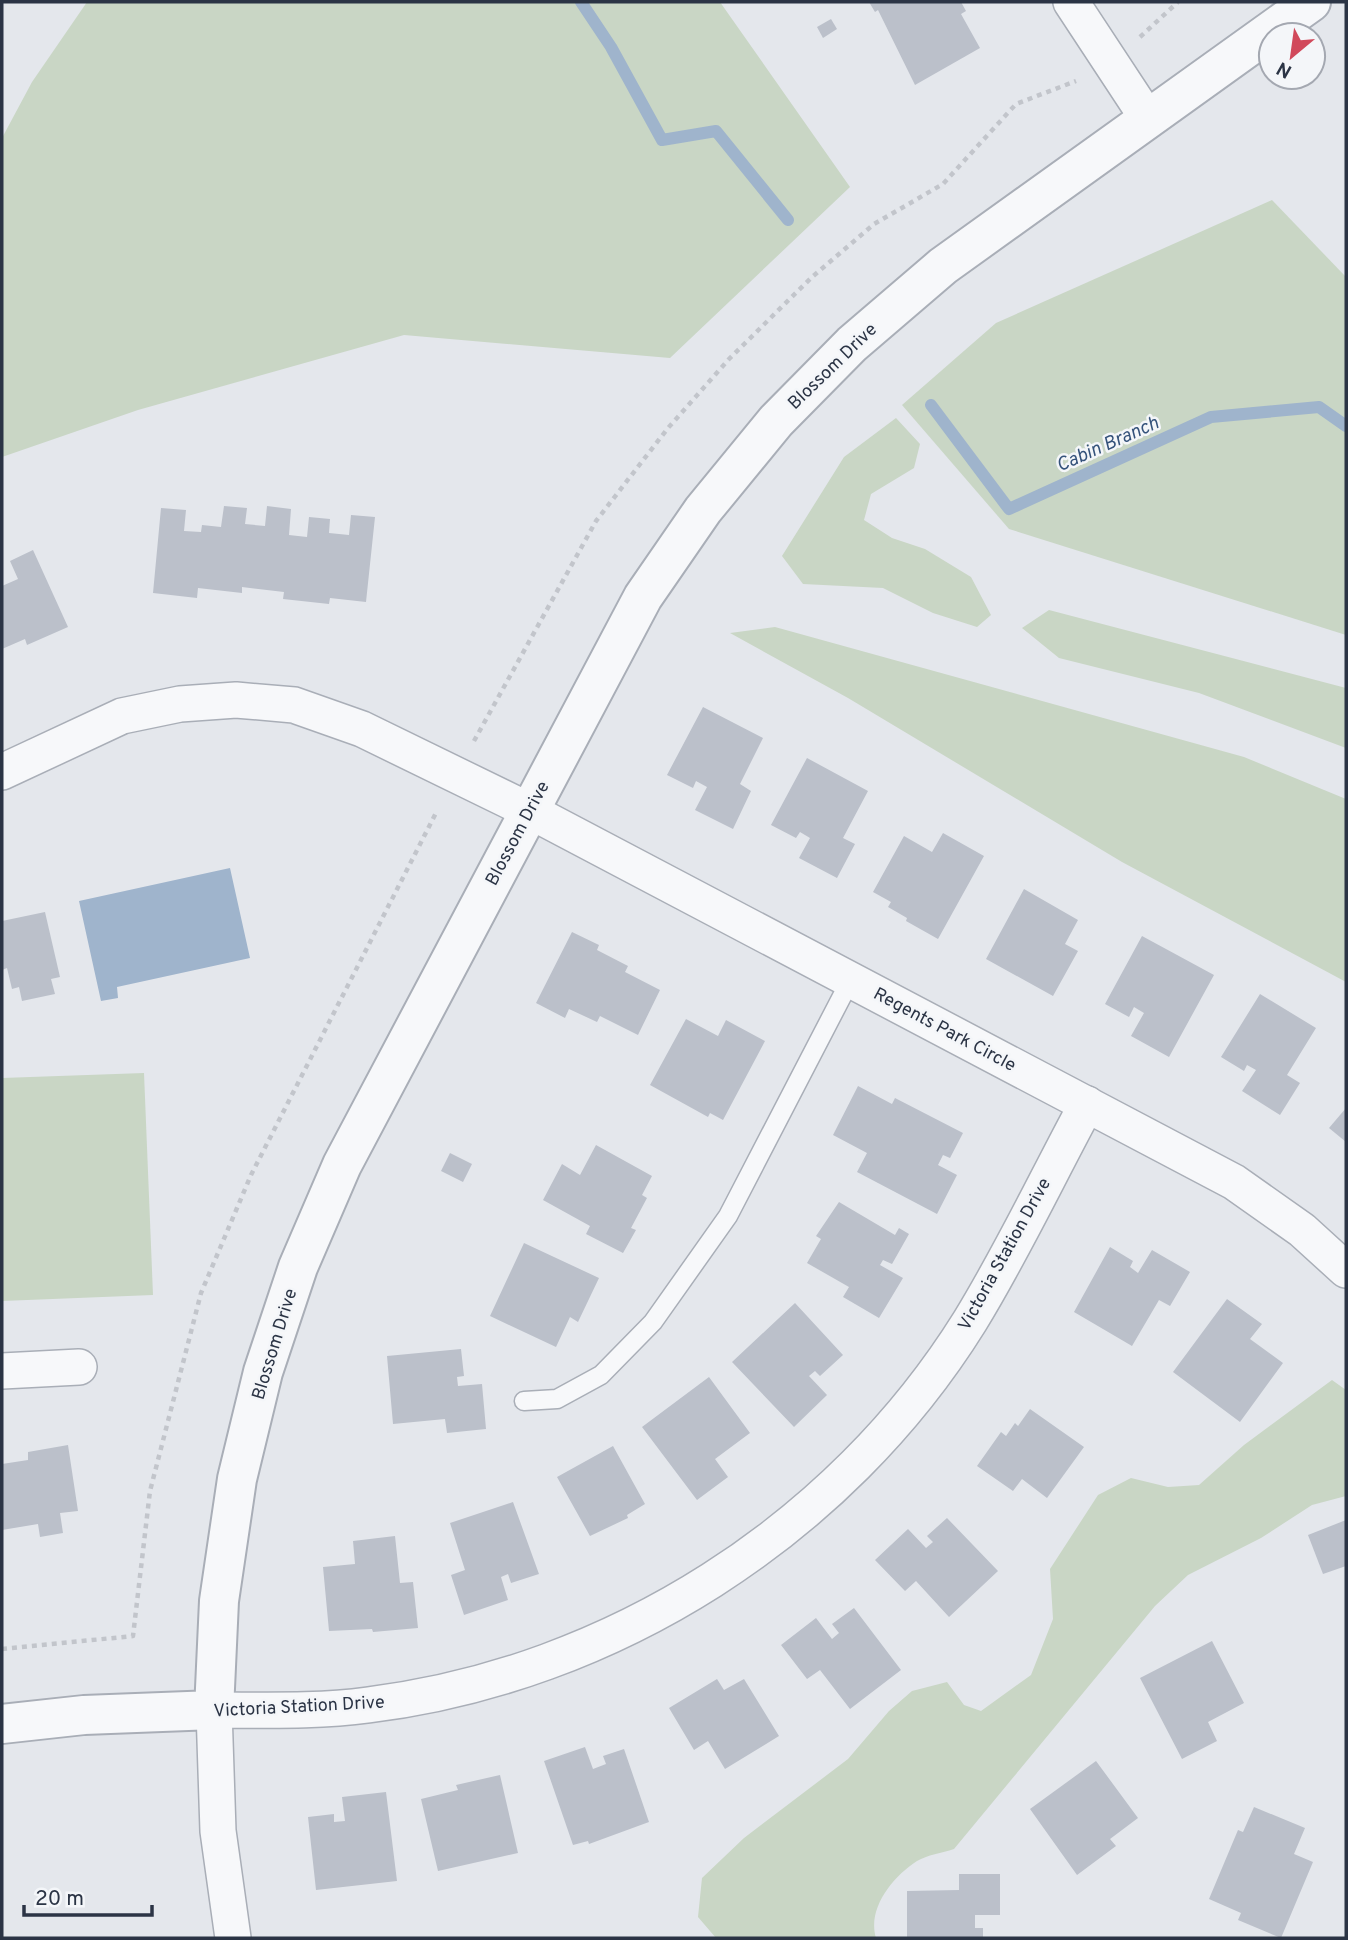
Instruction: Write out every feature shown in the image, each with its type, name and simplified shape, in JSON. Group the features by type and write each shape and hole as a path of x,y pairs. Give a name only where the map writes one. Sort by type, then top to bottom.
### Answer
{"street":[{"path":"1071,2 1148,119"},
{"name":"Blossom Drive","path":"233,1938 218,1831 214,1710 219,1601 237,1479 262,1372 298,1267 342,1165 643,597 703,510 776,421 852,344 943,266 1311,2"},
{"name":"Regents Park Circle","path":"2,772 122,716 180,704 236,700 294,705 362,729 528,810 1234,1182 1302,1230 1346,1270"},
{"name":"Victoria Station Drive","path":"2,1724 84,1715 367,1705 461,1689 564,1656 637,1624 714,1580 789,1526 854,1467 916,1398 970,1321 1087,1104"},
{"path":"2,1371 79,1367"}],"lane":[{"path":"524,1401 557,1399 601,1375 653,1322 728,1216 851,979"}],"green space":[{"path":"87,2 720,2 850,187 670,358 404,335 138,410 2,457 2,138 32,82"},
{"path":"1272,200 1346,277 1346,635 1009,529 902,405 996,323"},
{"path":"896,418 920,444 914,468 871,494 864,520 892,538 925,549 971,577 991,615 977,627 933,613 883,588 803,584 782,556 844,457"},
{"path":"1049,610 1346,688 1346,748 1199,693 1059,658 1022,628"},
{"path":"775,627 1244,757 1346,799 1346,982 1122,862 848,698 730,633"},
{"path":"144,1073 153,1295 2,1301 2,1078"},
{"path":"1332,1380 1346,1390 1346,1496 1312,1505 1261,1538 1188,1575 1155,1606 954,1849 917,1861 891,1885 878,1905 874,1927 876,1938 716,1938 698,1917 702,1878 744,1838 848,1759 889,1711 912,1691 947,1682 964,1705 981,1711 1031,1675 1053,1619 1050,1569 1098,1495 1131,1478 1168,1487 1199,1485 1244,1445"}],"water":[{"path":"230,868 250,958 117,987 118,998 101,1001 79,901"}],"building":[{"path":"869,2 961,2 966,11 961,14 980,48 915,85 878,10 875,12"},
{"path":"831,19 837,29 823,38 817,27"},
{"path":"224,506 247,508 245,524 265,526 267,506 291,509 289,535 307,537 309,517 330,519 329,533 349,535 351,515 375,517 366,602 330,598 329,604 283,599 284,592 242,587 242,593 198,588 197,598 153,593 161,508 186,510 184,531 201,532 202,525 221,527"},
{"path":"33,550 68,627 27,645 25,639 2,649 2,586 18,579 10,561"},
{"path":"703,707 763,738 740,784 751,791 733,829 695,810 707,787 696,781 693,788 667,775"},
{"path":"807,758 868,791 843,838 855,844 837,878 799,858 810,838 800,832 796,838 771,825"},
{"path":"943,833 984,856 938,939 906,921 907,918 888,907 891,902 873,892 904,836 932,852"},
{"path":"1024,889 1078,920 1065,944 1078,951 1053,996 986,959"},
{"path":"45,912 60,977 51,979 55,994 22,1001 19,987 12,989 7,968 2,970 2,921"},
{"path":"572,932 599,945 597,950 628,966 625,972 660,990 638,1035 600,1016 597,1022 569,1009 565,1018 536,1003"},
{"path":"1142,936 1214,975 1169,1057 1131,1036 1144,1013 1134,1007 1129,1017 1105,1004"},
{"path":"1260,994 1316,1028 1287,1075 1300,1083 1280,1115 1242,1091 1256,1070 1247,1065 1244,1071 1221,1057"},
{"path":"686,1019 718,1036 726,1020 765,1041 723,1120 710,1113 708,1117 650,1085"},
{"path":"858,1086 892,1104 895,1098 963,1133 950,1158 943,1155 938,1165 957,1175 937,1214 857,1172 867,1153 833,1135"},
{"path":"1346,1108 1346,1142 1329,1128"},
{"path":"596,1145 652,1176 642,1195 647,1198 631,1228 636,1230 623,1253 586,1234 590,1226 543,1200 562,1164 580,1175"},
{"path":"450,1153 472,1164 463,1182 441,1171"},
{"path":"839,1202 895,1235 899,1228 909,1234 892,1264 883,1260 880,1265 903,1278 879,1318 843,1297 849,1287 807,1263 821,1239 816,1236"},
{"path":"524,1243 599,1278 578,1322 570,1317 556,1347 490,1316"},
{"path":"1110,1247 1133,1261 1130,1267 1138,1273 1152,1250 1190,1272 1170,1306 1159,1300 1132,1346 1074,1312"},
{"path":"1227,1299 1262,1324 1250,1339 1283,1363 1240,1422 1173,1372"},
{"path":"795,1303 843,1355 820,1376 815,1371 809,1376 827,1395 794,1427 732,1362"},
{"path":"461,1349 464,1376 457,1377 458,1386 482,1384 486,1429 447,1433 445,1419 393,1424 387,1356"},
{"path":"709,1377 750,1433 715,1459 728,1477 697,1500 642,1427"},
{"path":"1030,1409 1084,1447 1047,1498 1022,1479 1013,1491 977,1466 1001,1432 1006,1436 1015,1423 1018,1426"},
{"path":"68,1445 78,1511 60,1513 63,1533 40,1537 38,1524 2,1530 2,1464 28,1460 28,1452"},
{"path":"613,1446 645,1504 627,1515 628,1518 590,1536 557,1477"},
{"path":"513,1502 539,1574 511,1583 508,1574 501,1577 508,1600 464,1615 451,1575 465,1570 450,1523"},
{"path":"947,1518 998,1571 949,1617 916,1581 905,1591 875,1560 908,1529 926,1548 933,1542 927,1536"},
{"path":"1346,1520 1346,1566 1323,1574 1308,1535"},
{"path":"395,1536 400,1583 413,1582 418,1628 373,1632 372,1629 329,1631 323,1567 355,1564 353,1541"},
{"path":"854,1608 901,1670 850,1709 820,1670 807,1679 781,1645 816,1618 832,1639 839,1633 832,1624"},
{"path":"1212,1641 1244,1703 1208,1722 1217,1741 1182,1759 1140,1678"},
{"path":"717,1679 724,1690 744,1679 779,1736 725,1769 708,1741 694,1750 669,1708"},
{"path":"585,1747 593,1769 606,1764 603,1756 624,1749 649,1822 589,1844 588,1841 573,1845 544,1761"},
{"path":"1096,1761 1138,1818 1110,1839 1116,1846 1077,1875 1030,1809"},
{"path":"500,1775 518,1853 438,1871 421,1799 458,1790 456,1785"},
{"path":"386,1792 397,1881 316,1890 308,1817 334,1814 334,1822 345,1821 342,1797"},
{"path":"1254,1807 1305,1828 1294,1854 1313,1862 1281,1938 1238,1920 1241,1913 1209,1899 1238,1830 1243,1832"},
{"path":"959,1874 1000,1874 1000,1915 975,1915 975,1928 983,1928 983,1938 907,1938 907,1891 959,1890"}],"waterway":[{"name":"Cabin Branch","path":"581,2 611,47 662,140 716,131 788,220"},
{"name":"Cabin Branch","path":"931,405 1009,509 1211,417 1319,407 1346,426"}]}
